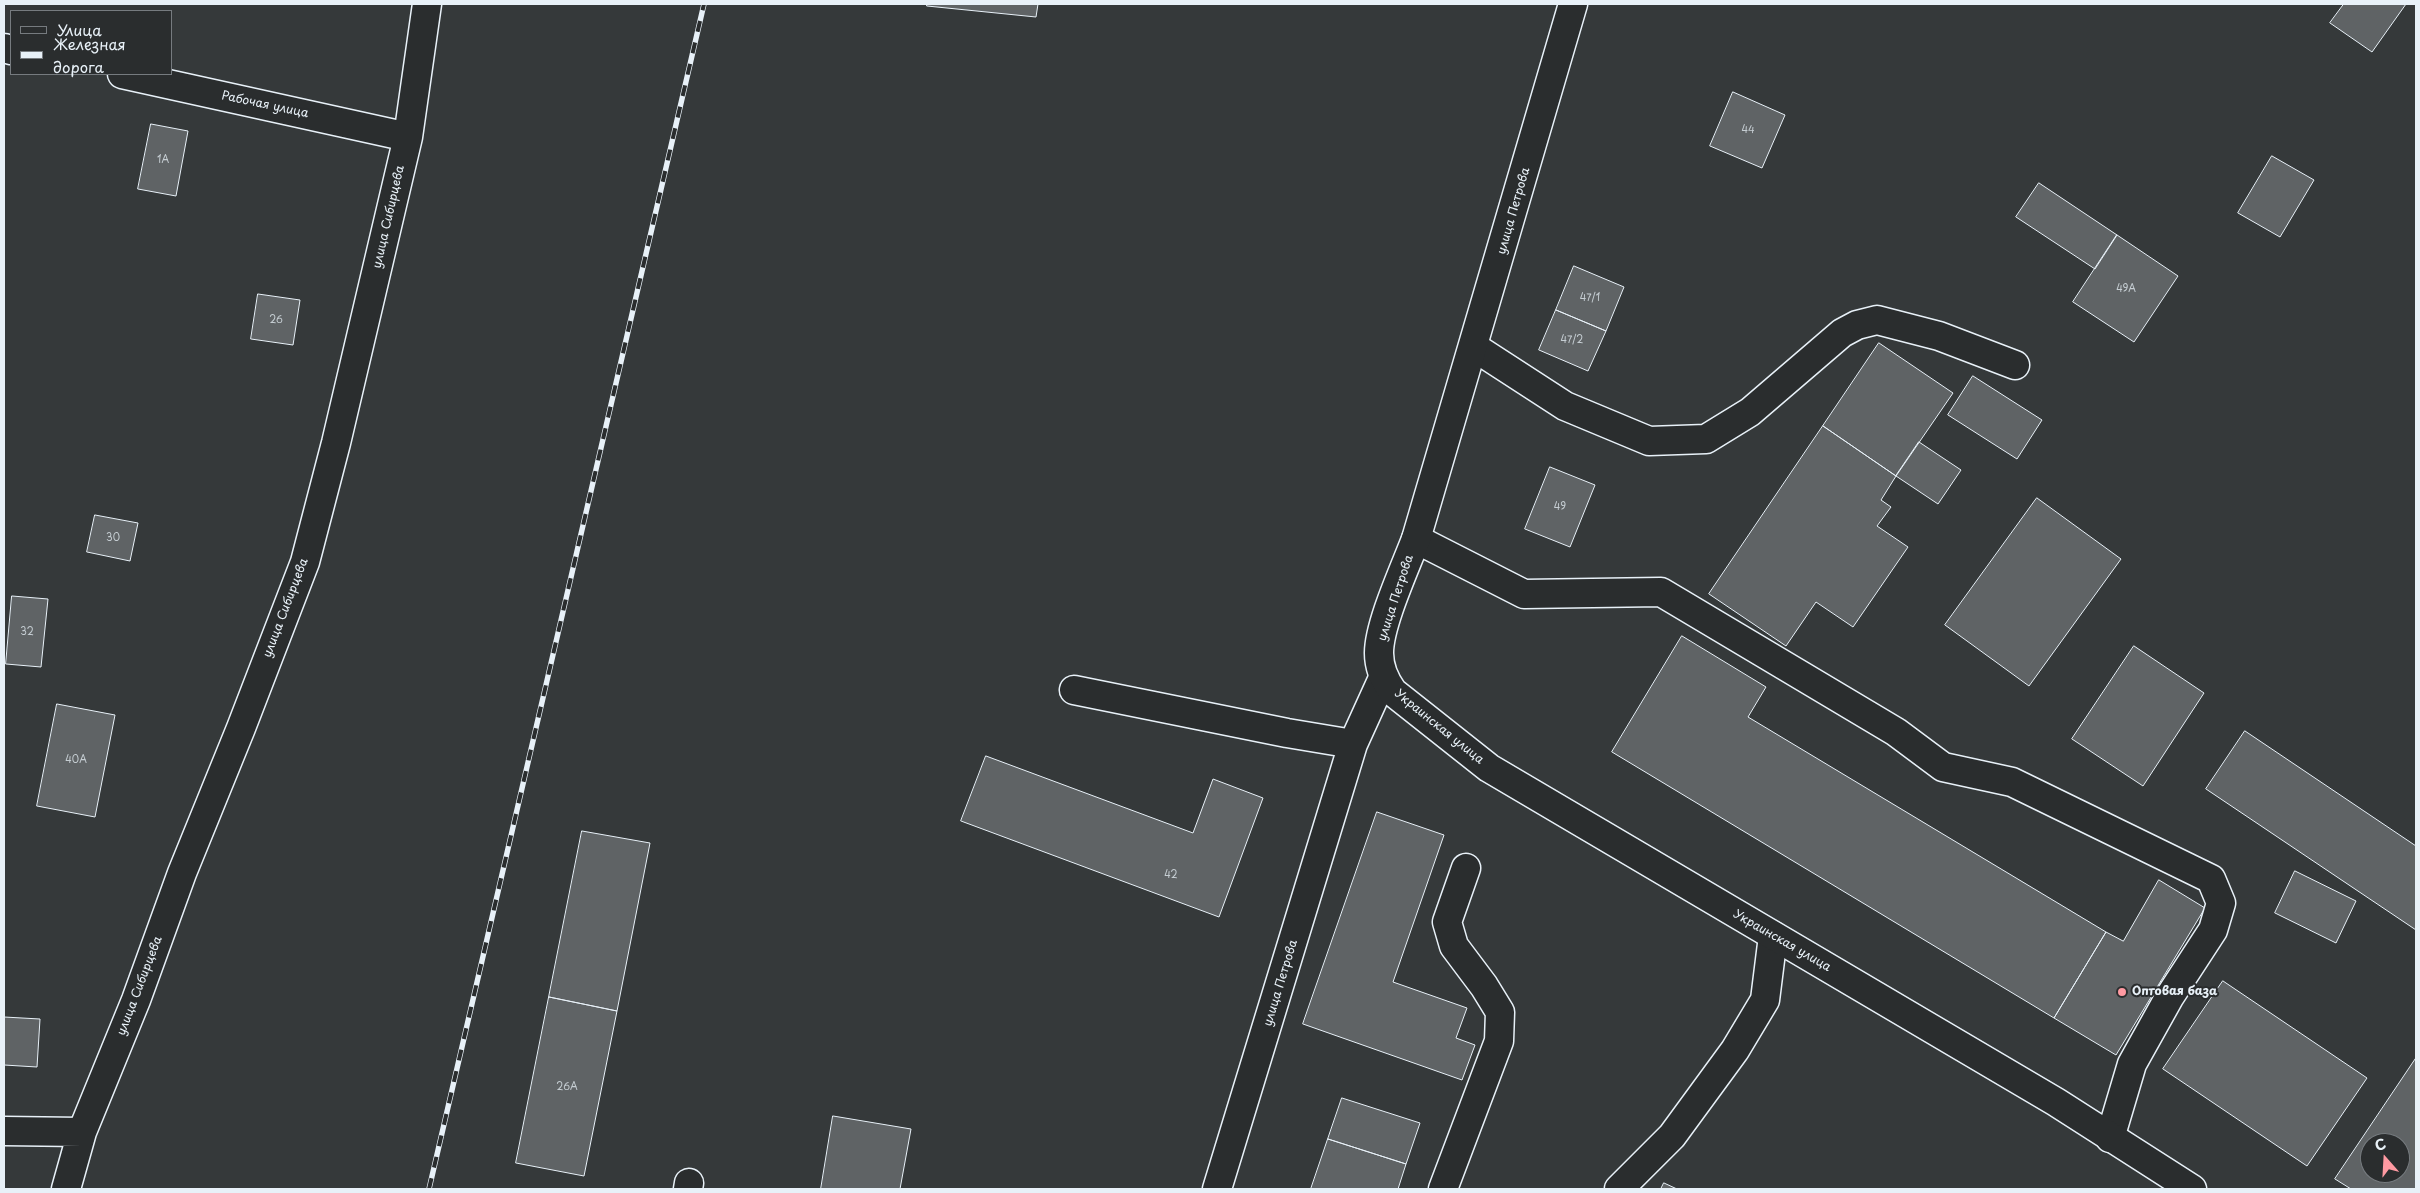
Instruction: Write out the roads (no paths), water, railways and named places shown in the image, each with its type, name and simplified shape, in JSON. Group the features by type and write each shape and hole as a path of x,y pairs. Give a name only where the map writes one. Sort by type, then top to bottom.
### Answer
{"main road":[{"name":"улица Сибирцева","path":"66,1189 82,1132 136,1000 182,873 241,728 304,562 336,443 408,136 428,4"},
{"name":"улица Петрова","path":"1217,1189 1353,744 1383,678 1379,653 1383,631 1398,585 1416,540 1573,4"},
{"name":"Рабочая улица","path":"127,75 408,136"},
{"path":"1474,347 1565,406 1649,441 1706,439 1750,412 1842,333 1857,325 1877,320 1939,336 2015,365"},
{"path":"1416,540 1524,594 1661,592 1896,732 1944,767 2012,782 2211,879 2221,903 2213,930 2170,996 2132,1064 2110,1138"},
{"name":"Украинская улица","path":"1383,678 1393,692 1489,768 2056,1102 2192,1189"},
{"path":"1074,690 1287,733 1353,744"},
{"path":"1444,1189 1499,1041 1500,1012 1484,986 1454,946 1447,922 1466,868"},
{"path":"1619,1189 1672,1136 1735,1050 1764,1000 1773,936"},
{"path":"4,1131 82,1132"}],"railway":[{"path":"429,1189 704,4"}],"place":[{"name":"Оптовая база","path":"2122,992"}]}
